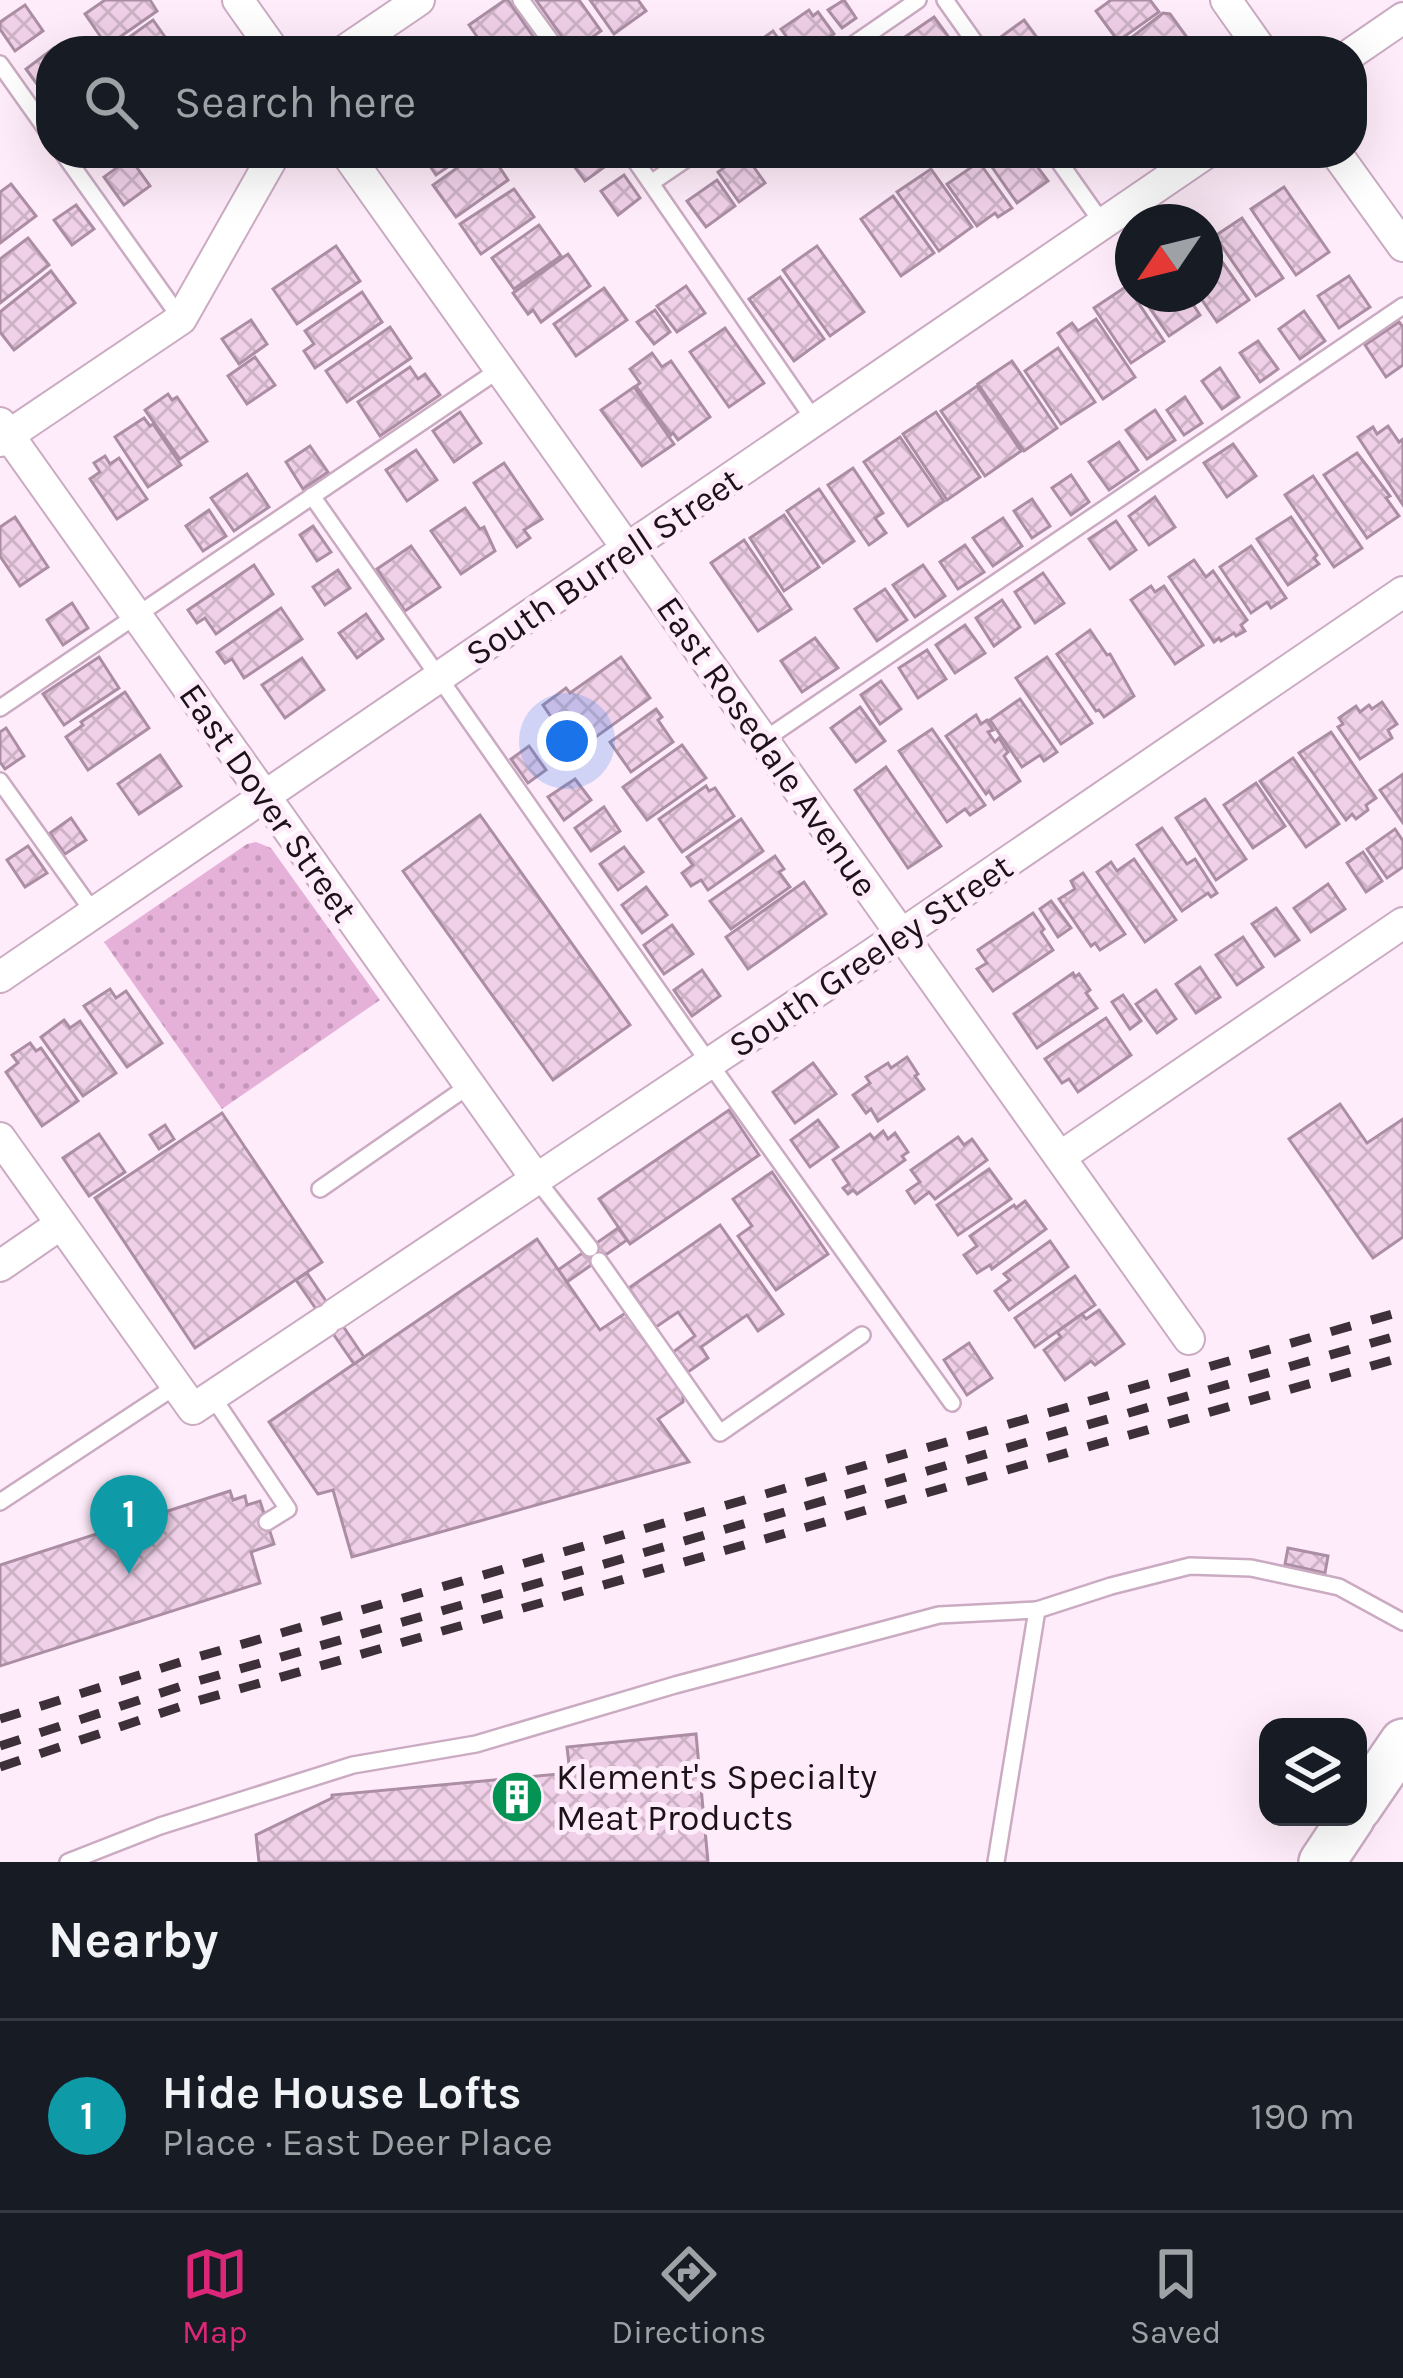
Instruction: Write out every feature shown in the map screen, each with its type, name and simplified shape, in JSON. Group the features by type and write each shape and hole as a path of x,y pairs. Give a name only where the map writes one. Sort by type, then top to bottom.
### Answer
{"main road":[{"path":"1367,1795 1403,1742"},
{"path":"1322,1862 1346,1826"}],"street":[{"path":"238,0 263,36"},
{"path":"366,36 419,0"},
{"path":"1226,0 1251,36"},
{"path":"1367,43 1403,18"},
{"path":"3,433 181,319 267,168"},
{"name":"East Rosedale Avenue","path":"357,168 1189,1339"},
{"name":"South Burrell Street","path":"0,977 1184,168"},
{"path":"1347,168 1403,246"},
{"name":"East Dover Street","path":"3,433 537,1180"},
{"name":"South Greeley Street","path":"194,1397 330,1318 1403,592"},
{"path":"1060,1157 1403,922"},
{"path":"0,1138 194,1397"},
{"path":"0,1266 62,1224"}],"lane":[{"path":"521,0 547,36"},
{"path":"866,36 918,0"},
{"path":"945,0 970,36"},
{"path":"0,64 36,115"},
{"path":"74,168 181,319"},
{"path":"640,168 815,421"},
{"path":"651,183 673,168"},
{"path":"1064,168 1103,224"},
{"path":"764,740 1403,306"},
{"path":"0,708 500,369"},
{"path":"312,496 952,1402"},
{"path":"0,782 94,913"},
{"path":"320,1189 470,1085"},
{"path":"537,1180 720,1433 862,1335"},
{"path":"0,1502 194,1397 288,1509 267,1522"},
{"path":"68,1862 160,1826 353,1765 476,1744 675,1684 939,1615 1037,1610 1190,1565 1251,1568 1339,1587 1403,1622"},
{"path":"996,1862 1037,1610"}],"shaded area":[{"path":"256,842 271,848 380,1000 222,1109 104,942"}],"building":[{"path":"105,0 150,0 157,11 121,36 100,36 85,14"},
{"path":"508,0 533,36 477,36 469,25"},
{"path":"536,0 579,0 601,31 594,36 561,36"},
{"path":"590,0 638,0 646,11 614,34"},
{"path":"844,0 856,18 842,28 828,10"},
{"path":"1111,0 1150,0 1159,12 1125,36 1114,36 1096,11"},
{"path":"25,5 43,31 15,51 0,22"},
{"path":"809,10 813,16 818,12 834,34 786,36 781,29"},
{"path":"1163,13 1170,14 1186,36 1133,36"},
{"path":"934,17 948,36 906,36"},
{"path":"153,20 164,36 131,36"},
{"path":"1024,20 1036,36 1002,36"},
{"path":"36,62 36,83 26,69"},
{"path":"116,168 137,168 150,186 124,205 104,177"},
{"path":"457,168 500,168 508,180 456,217 433,185"},
{"path":"575,168 603,168 585,181"},
{"path":"754,168 765,183 739,202 718,172"},
{"path":"970,168 983,168 1012,208 977,226 947,184"},
{"path":"993,168 1038,168 1048,181 1017,203"},
{"path":"931,169 972,227 939,251 897,192"},
{"path":"624,175 640,198 618,215 601,191"},
{"path":"717,180 735,206 706,227 687,201"},
{"path":"11,184 36,216 0,243 0,192"},
{"path":"1284,187 1329,252 1296,275 1251,209"},
{"path":"514,189 534,217 481,254 460,224"},
{"path":"893,196 934,253 901,276 861,219"},
{"path":"76,205 94,229 72,245 54,220"},
{"path":"1242,218 1283,278 1256,296 1223,248 1223,231"},
{"path":"539,225 561,256 514,289 492,258"},
{"path":"28,238 49,265 0,303 0,259"},
{"path":"336,246 360,281 297,324 273,289"},
{"path":"817,246 864,312 830,336 783,270"},
{"path":"568,254 590,286 541,322 533,310 528,314 513,293"},
{"path":"1223,263 1249,300 1217,322 1210,312 1223,312"},
{"path":"51,271 75,303 14,350 0,332 0,312"},
{"path":"1349,276 1370,307 1339,328 1318,296"},
{"path":"780,277 824,339 794,361 749,299"},
{"path":"686,286 705,313 677,332 657,306"},
{"path":"604,288 627,320 576,356 554,324"},
{"path":"362,292 382,322 315,368 304,351 314,344 305,331"},
{"path":"1115,294 1115,312 1144,312 1164,341 1131,363 1094,308"},
{"path":"655,310 670,332 654,344 637,322"},
{"path":"1304,311 1325,341 1300,359 1279,329"},
{"path":"1152,312 1198,312 1200,315 1169,336"},
{"path":"1096,319 1135,377 1103,399 1058,333 1072,323 1078,331"},
{"path":"251,320 267,344 239,364 222,339"},
{"path":"1399,322 1403,365 1386,377 1365,345"},
{"path":"390,327 411,358 347,402 326,371"},
{"path":"725,328 764,383 729,407 690,352"},
{"path":"1258,341 1278,369 1260,382 1240,353"},
{"path":"1058,348 1095,402 1061,424 1025,371"},
{"path":"652,353 662,367 671,361 710,417 678,440 636,386 640,383 630,369"},
{"path":"255,357 275,385 247,404 228,376"},
{"path":"1012,361 1057,428 1024,451 978,384"},
{"path":"410,367 418,379 425,374 440,395 380,436 358,402"},
{"path":"1220,368 1239,397 1222,409 1202,381"},
{"path":"977,386 1021,451 985,476 941,411"},
{"path":"634,387 674,444 642,466 601,410"},
{"path":"168,394 172,400 177,397 207,441 180,459 145,410"},
{"path":"1185,397 1202,423 1184,435 1167,410"},
{"path":"1155,410 1175,440 1147,459 1126,430"},
{"path":"460,412 481,443 454,462 433,431"},
{"path":"936,412 980,477 947,500 903,434"},
{"path":"144,418 181,465 148,487 115,437"},
{"path":"1388,426 1399,442 1403,439 1403,505 1358,437 1373,427 1377,434"},
{"path":"900,437 944,501 908,526 864,462"},
{"path":"1119,442 1138,470 1109,490 1089,462"},
{"path":"1233,444 1256,476 1227,497 1204,463"},
{"path":"310,446 328,472 303,489 286,462"},
{"path":"416,450 437,480 407,501 386,470"},
{"path":"1357,453 1390,496 1386,498 1399,516 1367,538 1324,475"},
{"path":"105,456 110,464 119,458 147,499 117,519 90,479 100,472 94,463"},
{"path":"504,463 542,519 524,530 530,538 517,547 474,483"},
{"path":"853,468 883,513 875,518 886,533 869,545 828,485"},
{"path":"247,474 269,507 234,531 211,498"},
{"path":"1071,475 1089,502 1071,515 1052,488"},
{"path":"1313,476 1362,548 1334,567 1285,495"},
{"path":"819,489 854,541 823,563 787,511"},
{"path":"1155,497 1175,527 1149,545 1129,516"},
{"path":"1032,499 1050,526 1032,538 1014,511"},
{"path":"465,508 480,529 484,527 495,551 461,574 431,531"},
{"path":"209,510 226,536 203,551 186,526"},
{"path":"784,515 819,567 784,591 750,538"},
{"path":"15,517 48,567 20,586 0,556 0,527"},
{"path":"1291,517 1319,564 1288,585 1257,539"},
{"path":"1003,518 1022,546 993,566 973,538"},
{"path":"1116,521 1136,550 1110,569 1089,539"},
{"path":"313,526 331,552 317,561 300,535"},
{"path":"744,540 791,609 758,631 711,563"},
{"path":"965,545 984,572 958,589 940,562"},
{"path":"411,546 440,587 405,611 377,569"},
{"path":"1251,546 1286,598 1271,608 1267,602 1251,613 1220,567"},
{"path":"1194,560 1206,577 1213,571 1247,620 1241,625 1245,631 1214,642 1169,577"},
{"path":"254,565 273,594 216,634 205,618 197,623 188,610"},
{"path":"923,565 945,596 915,617 893,585"},
{"path":"338,570 350,588 325,605 313,587"},
{"path":"1043,573 1064,603 1035,623 1015,592"},
{"path":"1151,586 1155,592 1164,586 1203,645 1175,664 1131,600"},
{"path":"885,589 907,620 877,641 855,609"},
{"path":"1002,600 1020,627 994,646 976,618"},
{"path":"72,603 88,628 63,645 47,620"},
{"path":"281,608 302,639 244,678 232,659 225,663 217,652"},
{"path":"366,614 383,639 357,658 339,633"},
{"path":"965,625 985,653 955,673 936,645"},
{"path":"1090,630 1134,696 1104,717 1057,654"},
{"path":"815,638 838,668 802,692 781,661"},
{"path":"927,650 946,679 918,698 899,668"},
{"path":"99,657 119,688 64,725 43,694"},
{"path":"621,657 650,698 586,744 580,736 569,743 543,705 566,688 570,693"},
{"path":"1047,657 1092,723 1061,744 1016,678"},
{"path":"302,658 324,690 285,718 262,685"},
{"path":"881,681 901,709 880,724 861,695"},
{"path":"125,692 149,728 88,770 66,737"},
{"path":"1020,699 1057,752 1044,761 1040,755 1022,767 990,720"},
{"path":"1382,702 1397,724 1388,730 1392,738 1360,759 1338,727 1343,724 1339,718 1356,706 1360,712"},
{"path":"860,707 885,741 856,762 831,728"},
{"path":"656,709 673,742 631,772 610,742"},
{"path":"976,715 981,724 987,720 995,742 999,738 1020,781 994,799 946,736"},
{"path":"6,728 24,756 5,769 0,762 0,732"},
{"path":"932,729 985,805 970,815 965,809 947,822 899,751"},
{"path":"1331,732 1376,798 1356,819 1352,814 1346,820 1299,753"},
{"path":"682,745 706,778 647,820 623,787"},
{"path":"529,746 546,770 528,783 511,759"},
{"path":"160,755 181,786 139,814 118,784"},
{"path":"1293,758 1339,824 1306,847 1260,781"},
{"path":"886,767 941,846 908,868 855,790"},
{"path":"1403,774 1403,823 1380,790"},
{"path":"575,779 591,800 564,820 548,797"},
{"path":"1256,783 1285,826 1253,848 1224,805"},
{"path":"706,786 709,791 715,788 734,816 682,852 659,819"},
{"path":"1205,799 1246,859 1216,880 1176,818"},
{"path":"604,807 620,831 591,851 575,828"},
{"path":"480,815 630,1025 553,1080 403,871"},
{"path":"71,818 86,840 65,854 50,833"},
{"path":"741,819 763,851 708,890 701,880 691,886 682,873 693,865 687,857"},
{"path":"1162,828 1187,864 1195,859 1217,893 1211,897 1208,893 1182,911 1137,845"},
{"path":"1395,829 1403,841 1403,867 1387,878 1367,849"},
{"path":"28,846 47,873 25,887 7,860"},
{"path":"624,847 643,872 618,890 600,864"},
{"path":"1363,852 1382,881 1366,892 1347,863"},
{"path":"775,856 790,887 731,929 710,901"},
{"path":"1134,859 1176,920 1145,942 1097,872 1111,862 1117,871"},
{"path":"1083,873 1125,934 1100,950 1095,943 1091,946 1059,899 1075,889 1071,881"},
{"path":"804,882 826,914 748,969 726,937"},
{"path":"1328,884 1345,909 1311,932 1294,908"},
{"path":"646,887 667,915 642,933 622,905"},
{"path":"1051,901 1071,928 1058,937 1040,909"},
{"path":"1276,908 1299,940 1275,956 1252,924"},
{"path":"1033,913 1053,950 993,991 977,969 987,963 978,950"},
{"path":"672,925 693,954 664,974 644,945"},
{"path":"1243,937 1263,967 1237,985 1216,955"},
{"path":"1200,967 1220,997 1196,1013 1176,984"},
{"path":"702,970 720,996 692,1016 674,990"},
{"path":"1073,973 1090,990 1086,993 1097,1008 1037,1048 1014,1014"},
{"path":"110,989 116,998 126,991 162,1043 127,1067 84,1006"},
{"path":"1156,990 1176,1019 1157,1033 1136,1004"},
{"path":"1123,995 1141,1021 1130,1029 1112,1002"},
{"path":"1106,1018 1131,1055 1078,1092 1069,1079 1062,1083 1045,1059"},
{"path":"64,1020 70,1028 80,1021 116,1073 83,1096 41,1037"},
{"path":"30,1043 36,1051 41,1048 78,1101 42,1126 6,1072 18,1063 12,1055"},
{"path":"907,1057 924,1089 878,1121 853,1095 870,1083 866,1077"},
{"path":"813,1063 836,1094 795,1123 773,1092"},
{"path":"1340,1104 1367,1143 1403,1119 1403,1237 1373,1258 1289,1139"},
{"path":"729,1110 759,1155 630,1244 599,1199"},
{"path":"222,1113 322,1262 195,1348 95,1198"},
{"path":"818,1120 838,1147 810,1167 791,1140"},
{"path":"165,1125 174,1139 159,1149 150,1135"},
{"path":"883,1131 888,1139 895,1133 908,1152 902,1156 905,1160 857,1194 853,1190 848,1194 843,1188 849,1184 833,1160 870,1134 874,1139"},
{"path":"99,1134 125,1172 89,1196 63,1158"},
{"path":"958,1137 964,1145 972,1139 987,1160 935,1199 929,1192 915,1203 907,1191 920,1182 911,1170"},
{"path":"989,1169 1011,1199 958,1235 937,1205"},
{"path":"772,1172 828,1254 776,1290 738,1236 752,1226 733,1199"},
{"path":"1025,1201 1046,1229 992,1269 990,1265 977,1273 964,1255 977,1246 970,1236"},
{"path":"720,1225 783,1314 758,1331 747,1315 701,1347 708,1358 688,1372 673,1352 695,1336 678,1312 656,1327 629,1288"},
{"path":"618,1228 627,1240 567,1282 558,1270"},
{"path":"537,1239 600,1330 627,1312 683,1393 683,1402 658,1419 689,1462 352,1557 333,1490 318,1494 269,1422"},
{"path":"1050,1241 1068,1267 1009,1310 995,1291 1010,1280 1004,1274"},
{"path":"307,1273 364,1357 354,1364 296,1280"},
{"path":"1075,1276 1095,1305 1035,1347 1015,1318"},
{"path":"1099,1310 1124,1344 1065,1380 1044,1350 1061,1337 1057,1332 1082,1314 1086,1319"},
{"path":"969,1343 992,1378 967,1395 944,1360"},
{"path":"230,1491 233,1500 245,1496 247,1505 260,1501 274,1544 251,1552 260,1583 0,1666 0,1565"},
{"path":"1288,1548 1328,1556 1325,1573 1285,1564"},
{"name":"Klement's Specialty Meat Products","path":"696,1734 708,1862 259,1862 256,1835 332,1795 570,1773 567,1747"}],"railway":[{"path":"0,1719 187,1660 1403,1311"},
{"path":"0,1746 191,1683 1403,1334"},
{"path":"0,1767 197,1701 1403,1357"}],"place":[{"name":"Hide House Lofts","path":"129,1574"},
{"name":"Klement's Specialty Meat Products","path":"517,1797"}]}
